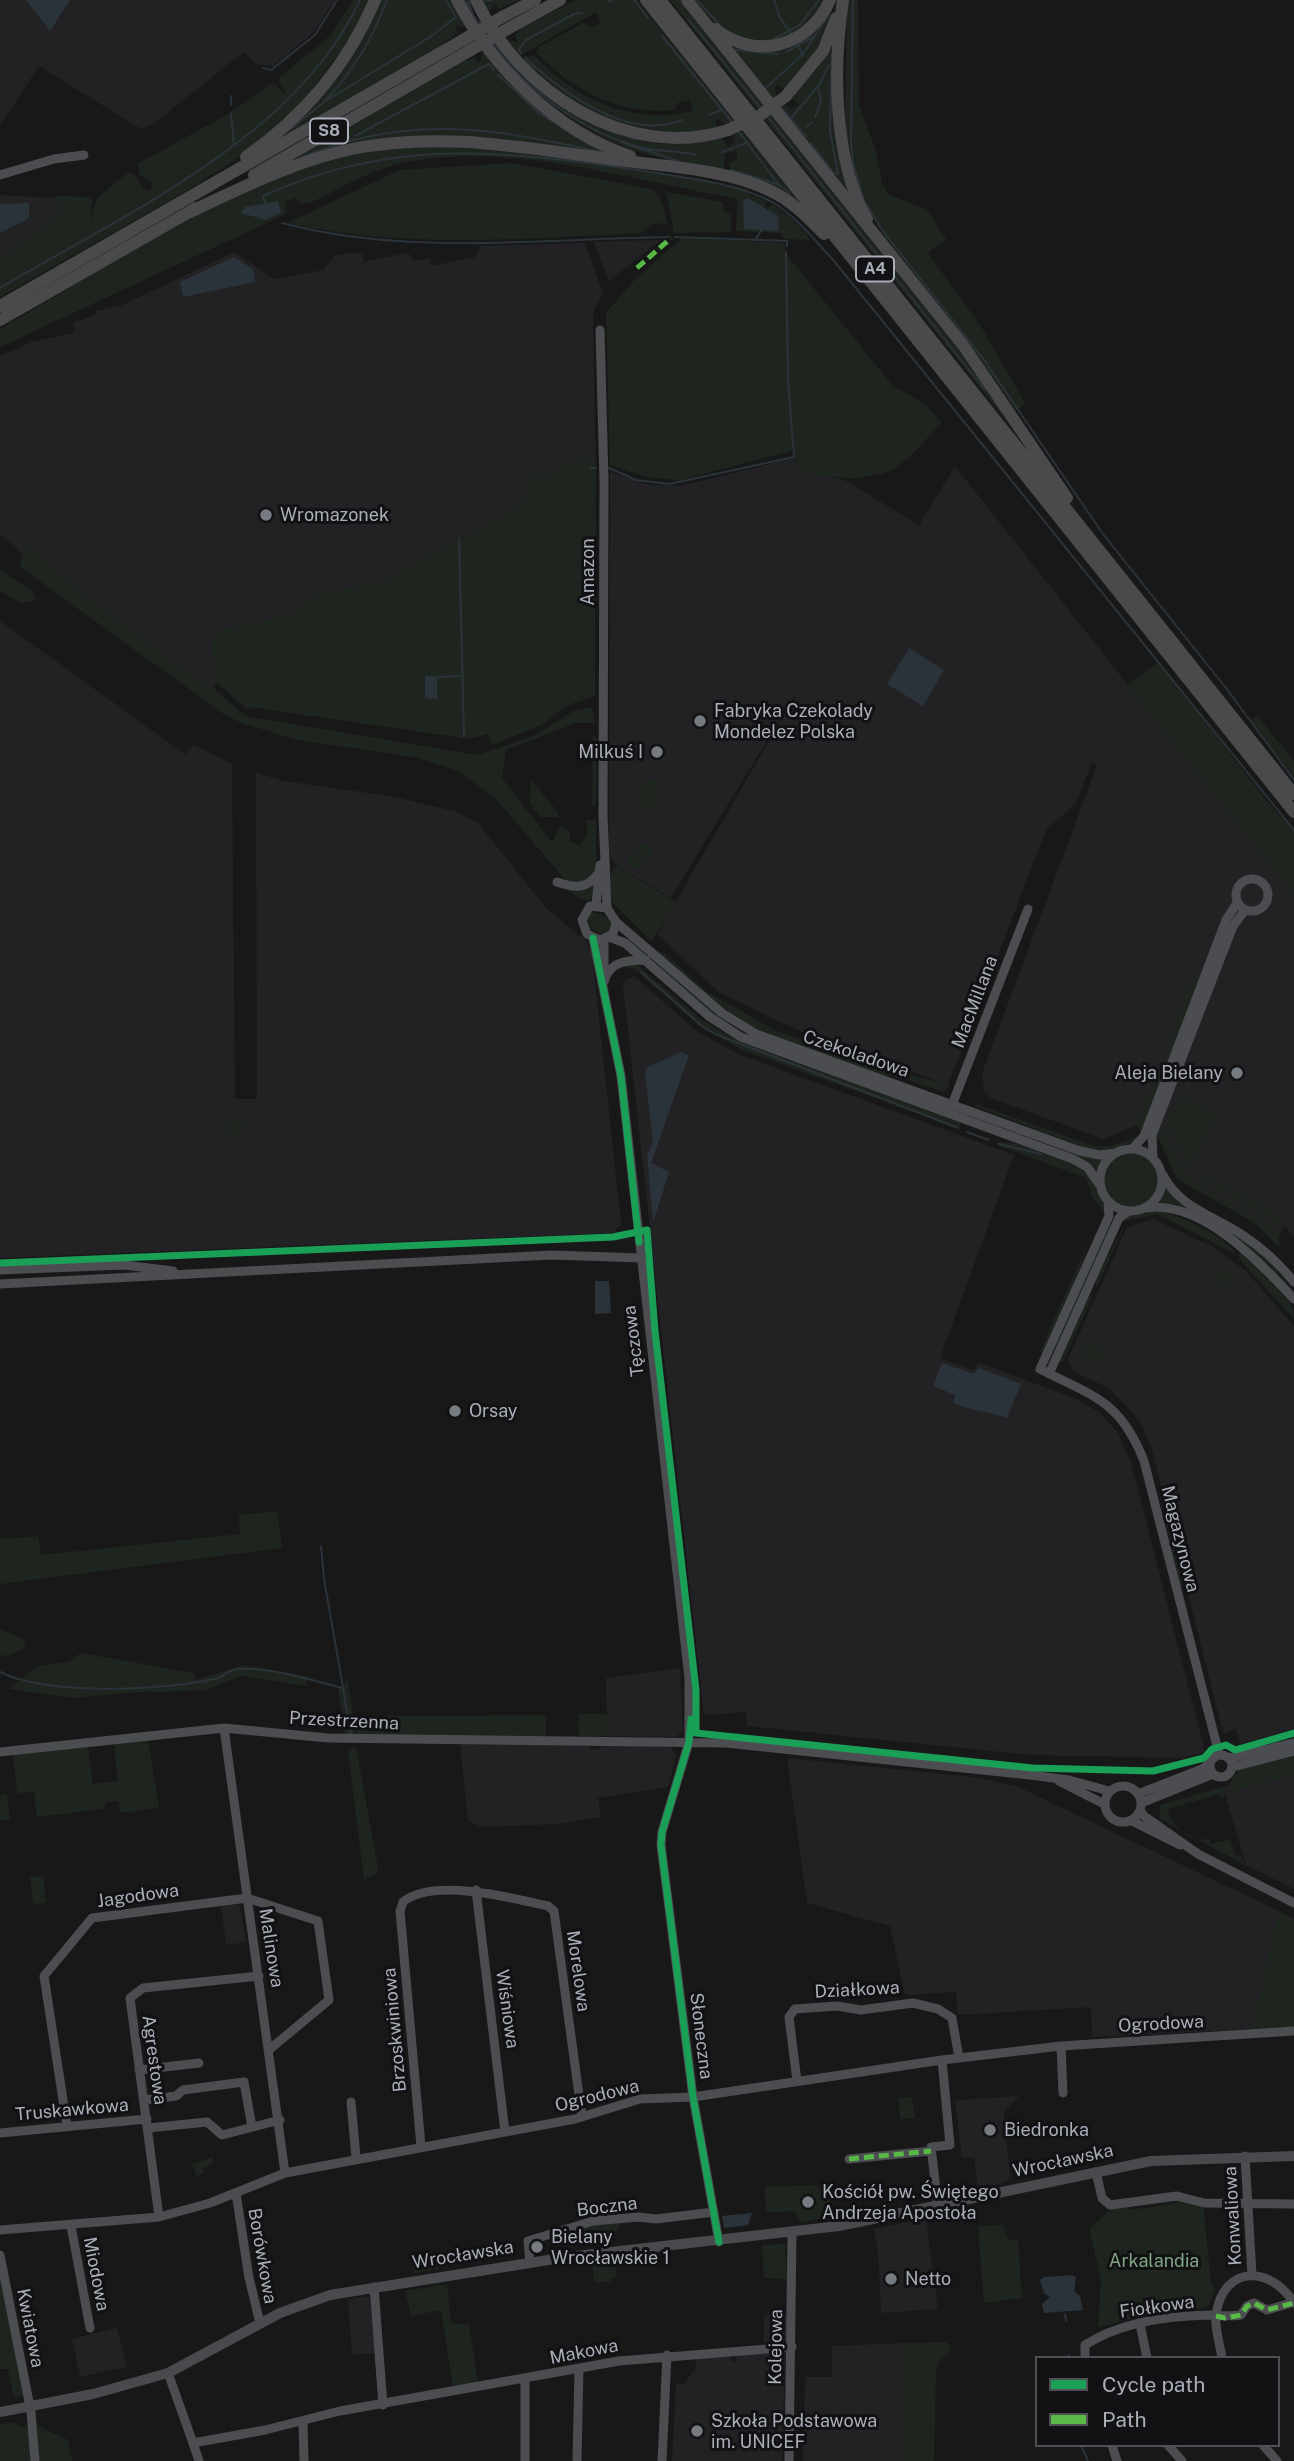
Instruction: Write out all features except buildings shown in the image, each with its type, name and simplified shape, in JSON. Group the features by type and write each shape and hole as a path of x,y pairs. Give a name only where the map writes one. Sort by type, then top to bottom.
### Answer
{"highway":[{"path":"192,195 265,144 302,111 338,68 375,0"},
{"path":"457,0 495,58 539,102 598,142 660,165"},
{"path":"477,0 496,34 517,61 552,92 592,118 620,130 663,138 698,137 728,130 759,116 786,96 823,51 832,32 841,0"},
{"name":"S8","path":"508,22 535,0"},
{"name":"S8","path":"0,306 192,195 508,22 560,0"},
{"name":"A4","path":"646,0 1294,812"},
{"name":"A4","path":"660,0 1294,794"},
{"path":"689,2 731,40 750,46 771,47 793,40 809,30 830,0"},
{"path":"841,0 839,90 843,154 857,201 894,260"},
{"path":"689,2 980,370 1077,513 1090,538"},
{"name":"S8","path":"0,320 190,212 466,45"},
{"path":"190,212 299,164 351,149 394,142 442,139 499,142 730,177 772,191 795,206 862,271"}],"main road":[{"name":"Wrocławska","path":"0,2412 168,2373 260,2323 316,2298 530,2263 792,2234 938,2207 1160,2160 1294,2156"}],"street":[{"path":"0,176 54,159 84,155"},
{"name":"Amazon","path":"596,905 603,815 604,481 600,330"},
{"name":"Amazon","path":"603,815 606,830 607,908"},
{"path":"557,882 586,886 600,871"},
{"path":"604,980 606,939 617,922 607,908 590,906 582,920 585,931 593,938 606,939"},
{"path":"1045,1371 1109,1216 1108,1202 1100,1185 1103,1166 1116,1153 1132,1149 1144,1136 1209,977 1241,907"},
{"name":"MacMillana","path":"952,1105 1028,909"},
{"name":"Czekoladowa","path":"617,922 714,1007 756,1034 1090,1154 1116,1153"},
{"name":"Tęczowa","path":"593,938 604,980 621,1076 689,1678 689,1742 662,1832"},
{"name":"Czekoladowa","path":"606,939 622,940 710,1017 751,1042 1073,1159 1087,1167 1100,1185"},
{"path":"604,980 620,962 646,960"},
{"path":"1177,1059 1151,1139 1153,1158 1180,1199 1251,1241 1294,1282"},
{"path":"1132,1149 1153,1158"},
{"path":"1142,1210 1159,1194 1161,1170"},
{"path":"1108,1202 1129,1212"},
{"path":"1045,1371 1119,1218 1129,1212 1174,1208 1214,1229 1253,1256 1294,1299"},
{"path":"0,1284 573,1254 641,1258"},
{"path":"0,1270 124,1265 178,1273"},
{"name":"Magazynowa","path":"1045,1371 1110,1406 1135,1438 1144,1461 1219,1754"},
{"name":"Przestrzenna","path":"0,1752 224,1728 328,1738 726,1743 1030,1775 1059,1781"},
{"name":"Malinowa","path":"224,1728 280,2120 285,2172"},
{"path":"1140,1802 1213,1774 1225,1777 1231,1763 1294,1743"},
{"path":"1132,1821 1140,1802 1202,1769 1219,1754 1231,1763 1294,1752"},
{"path":"1210,1763 1213,1774"},
{"path":"1059,1781 1069,1780 1109,1791 1127,1786 1140,1802 1143,1816 1182,1845"},
{"path":"1059,1781 1104,1804 1112,1820 1132,1821 1294,1903"},
{"path":"1104,1804 1109,1791"},
{"name":"Słoneczna","path":"662,1832 693,2097 719,2242"},
{"name":"Morelowa","path":"400,1911 403,1902 417,1895 476,1890 548,1906 554,1911 582,2117"},
{"name":"Wiśniowa","path":"476,1890 505,2132"},
{"path":"247,1898 318,1922 329,2000 270,2049"},
{"name":"Jagodowa","path":"67,2126 44,1976 92,1918 247,1898"},
{"name":"Brzoskwiniowa","path":"400,1911 421,2147"},
{"name":"Agrestowa","path":"159,2217 130,1998 134,1992 143,1988 259,1976"},
{"name":"Działkowa","path":"797,2081 789,2017 796,2009 837,2006 860,2010 913,2003 938,2009 952,2018 958,2058"},
{"name":"Ogrodowa","path":"0,2230 159,2217 236,2193 285,2172 582,2117 640,2099 693,2097 942,2060 1061,2046 1294,2031"},
{"path":"1061,2046 1063,2093"},
{"path":"938,2207 931,2147 950,2145 942,2060"},
{"path":"139,2070 199,2063"},
{"path":"144,2100 176,2096 183,2090 244,2082 252,2127 280,2120"},
{"path":"351,2102 356,2157"},
{"name":"Truskawkowa","path":"0,2133 67,2126 207,2122 222,2135 252,2127"},
{"path":"849,2159 931,2151"},
{"name":"Konwaliowa","path":"1245,2156 1252,2275"},
{"path":"1096,2172 1102,2198 1110,2205 1177,2196 1204,2203 1294,2204"},
{"name":"Borówkowa","path":"236,2193 251,2287 260,2323"},
{"name":"Boczna","path":"530,2263 528,2241 580,2223 714,2212"},
{"name":"Miodowa","path":"71,2226 90,2328"},
{"name":"Kolejowa","path":"789,2461 792,2234"},
{"name":"Kwiatowa","path":"0,2255 30,2407 35,2461"},
{"path":"1222,2356 1216,2316 1225,2318 1241,2315 1247,2306 1254,2303 1267,2310 1294,2303 1276,2282 1252,2275"},
{"name":"Fiołkowa","path":"1083,2354 1105,2332 1140,2324 1216,2316 1228,2287 1252,2275"},
{"path":"374,2287 383,2405"},
{"path":"1140,2324 1147,2356"},
{"name":"Makowa","path":"193,2443 303,2421 332,2412 579,2369 667,2355 792,2347"},
{"path":"662,2461 667,2355"},
{"path":"577,2461 579,2369"},
{"path":"168,2373 199,2461"},
{"path":"525,2379 525,2461"},
{"path":"303,2421 304,2461"},
{"path":"1170,2447 1182,2461"},
{"path":"1265,2447 1278,2461"}],"shaded area":[{"path":"0,0 335,0 313,33 273,66 255,64 244,52 152,125 141,129 39,66 0,126"},
{"path":"26,0 70,0 50,31"},
{"path":"0,195 54,198 63,204 54,220 0,259"},
{"path":"748,198 778,216 779,231 744,229 743,200"},
{"path":"278,201 281,212 266,220 241,213 245,207"},
{"path":"29,203 29,218 0,233 0,204"},
{"path":"661,240 609,281 594,242 617,241"},
{"path":"585,243 603,294 594,310 593,322 596,473 524,504 381,582 316,595 290,615 219,630 211,642 219,681 203,696 68,596 0,534 0,356 34,341 74,333 73,323 96,315 96,311 120,306 234,252 274,279 323,270 334,256 352,252 362,254 364,262 406,253 413,261 429,258 431,266 475,257 480,246"},
{"path":"234,257 253,269 255,282 183,297 180,282"},
{"path":"795,458 799,473 843,479 919,525 955,466 1294,895 1294,1237 1285,1226 1277,1240 1254,1221 1178,1179 1177,1167 1155,1135 1134,1126 1103,1139 991,1098 984,1092 982,1073 1097,765 1092,762 1076,803 1046,830 948,1085 802,1032 720,993 657,934 809,672 671,898 617,866 609,854 610,472 645,484 680,486"},
{"path":"0,621 185,754 194,745 232,764 235,1099 257,1099 256,773 284,781 396,797 457,812 478,823 546,908 586,941 592,953 621,1224 613,1233 0,1258"},
{"path":"909,648 944,670 923,706 887,684"},
{"path":"425,675 437,677 437,699 425,698"},
{"path":"634,976 698,1032 738,1054 1014,1155 940,1358 974,1370 978,1362 1076,1399 1099,1412 1118,1433 1131,1462 1205,1752 1184,1758 1030,1755 747,1726 746,1712 704,1715 623,986 625,980"},
{"path":"681,1052 689,1055 651,1163 669,1172 653,1223 647,1155 653,1142 645,1073 646,1068"},
{"path":"1153,1219 1213,1247 1246,1271 1294,1326 1294,1729 1241,1744 1236,1729 1223,1733 1151,1446 1140,1422 1123,1402 1108,1388 1075,1372 1067,1361 1127,1227"},
{"path":"595,1281 609,1281 611,1313 595,1314"},
{"path":"942,1363 974,1374 979,1368 1021,1384 1007,1418 953,1403 955,1395 933,1386"},
{"path":"680,1668 683,1731 676,1737 607,1736 606,1678"},
{"path":"460,1744 589,1745 590,1750 599,1749 603,1744 631,1744 671,1747 676,1755 668,1787 598,1798 601,1817 560,1824 482,1827 468,1821"},
{"path":"787,1758 972,1777 1016,1786 1279,1911 1252,2029 1092,2037 1091,2007 958,2015 956,1992 905,1995 890,1926 807,1903"},
{"path":"1294,1768 1294,1889 1246,1865 1223,1787"},
{"path":"239,1902 246,1942 226,1945 221,1904"},
{"path":"1019,2096 1004,2112 1010,2177 1006,2182 978,2189 974,2158 962,2158 955,2100"},
{"path":"752,2213 748,2225 724,2228 722,2216"},
{"path":"926,2218 938,2309 881,2313 874,2229"},
{"path":"1045,2277 1076,2277 1074,2291 1080,2296 1083,2310 1044,2313 1042,2304 1050,2297 1044,2293 1040,2280"},
{"path":"369,2296 376,2353 352,2355 348,2299"},
{"path":"787,2314 786,2341 764,2343 764,2315"},
{"path":"117,2328 127,2367 80,2377 72,2339"},
{"path":"905,2343 902,2461 803,2461 805,2377 832,2377 832,2346"},
{"path":"782,2352 785,2355 782,2461 672,2461 676,2384 684,2384 696,2368 696,2359 729,2356 732,2362 736,2361 737,2355"}],"green space":[{"path":"353,0 371,0 351,39 306,100 255,147 188,190 0,297 0,259 54,219 63,204 54,198 92,197 90,223 97,198 128,172 134,173 142,188 150,191 154,183 139,174 139,163 230,113 270,84 275,84 283,94 286,91 279,83 280,77 331,35"},
{"path":"379,0 451,0 468,28 454,25 458,32 435,50 270,145"},
{"path":"482,0 520,0 499,9 494,3 489,12"},
{"path":"576,0 637,0 735,122 727,125 716,118 716,128 709,131 654,133 636,130 601,117 551,84 523,60 525,57 534,55 568,84 606,105 648,115 693,111 690,100 679,102 674,110 654,111 634,109 598,98 566,79 536,53 539,47 583,23 591,27 601,23 596,12 521,55 505,39 519,43 515,35 523,27"},
{"path":"670,0 681,0 950,337 1020,438"},
{"path":"695,0 825,0 817,14 806,25 780,39 765,41 734,36 720,28"},
{"path":"836,0 815,54 785,89 777,85 777,97 772,101 726,41 774,50"},
{"path":"847,0 858,0 859,106 875,148 882,183 889,195 926,209 946,239 928,253 982,328 1025,403 1016,411 961,333 884,236 858,189 845,130"},
{"path":"835,37 851,198 779,109 784,105 791,108 799,105 792,98 818,67"},
{"path":"496,44 575,110 619,134 643,141 670,144 723,138 728,147 734,141 734,134 742,131 799,202 728,172 730,163 738,159 736,151 725,154 724,171 652,156 595,133 545,98 492,46"},
{"path":"483,51 498,69 614,154 499,138 425,136 278,167 464,61 474,58 479,64"},
{"path":"445,143 608,164 748,189 747,193 767,202 767,209 772,204 793,220 811,240 784,239 780,233 736,231 738,199 569,165 482,156 440,158 387,167 310,203 301,204 295,198 285,202 286,212 282,216 0,347 0,329 180,223 254,186 329,159"},
{"path":"512,163 652,189 660,196 668,224 653,223 641,233 463,240 375,236 287,223 400,170"},
{"path":"666,192 723,202 723,212 731,214 731,232 674,233"},
{"path":"682,238 785,243 785,252 893,386 926,405 942,423 901,464 884,473 860,478 799,473 794,450 680,480 646,477 610,465 606,313 636,278"},
{"path":"585,457 596,462 595,696 568,705 541,725 492,745 488,734 469,739 250,707 248,710 217,683 211,642 219,630 290,615 316,595 381,582 524,504 522,500 530,495 528,479 531,474 540,472 541,478 549,477 549,472"},
{"path":"24,543 84,594 204,686 208,683 245,716 477,755 536,735 573,711 592,707 595,723 576,723 506,750 502,778 552,842 560,826 570,831 570,842 579,845 587,837 587,820 596,820 596,871 587,883 567,882 495,798 456,770 414,757 297,740 225,715 20,567"},
{"path":"0,570 33,591 36,600 22,603 0,591"},
{"path":"1159,662 1266,800 1294,831 1294,895 1127,685"},
{"path":"1257,715 1294,761 1294,778 1251,720"},
{"path":"593,734 597,739 596,805 592,806"},
{"path":"647,778 661,782 652,790 661,800 646,812 638,805 638,790"},
{"path":"531,780 557,811 553,813 558,812 558,817 541,817 530,804"},
{"path":"638,844 646,844 653,852 648,861 631,849"},
{"path":"631,852 647,863 639,868 632,867 627,860"},
{"path":"616,866 676,902 651,941 612,902 610,875"},
{"path":"595,882 594,897 589,900 580,899 567,890"},
{"path":"592,912 606,916 613,927 602,934 592,929 587,917"},
{"path":"632,937 700,1000 781,1050 716,1017 629,941"},
{"path":"655,949 665,954 706,991 776,1031 901,1072 908,1075 907,1079 876,1074 759,1031 710,999"},
{"path":"622,964 636,964 701,1019 729,1036 961,1123 959,1128 742,1050 700,1026 635,969"},
{"path":"1196,978 1198,983 1173,1050 1167,1053 1164,1047 1168,1045 1190,980"},
{"path":"1159,1068 1165,1070 1141,1132 1136,1124"},
{"path":"911,1075 951,1085 943,1092 909,1080"},
{"path":"1181,1097 1216,1115 1190,1170 1169,1126 1169,1117"},
{"path":"976,1104 1094,1146 1110,1146 1140,1136 1116,1148 1088,1149 975,1106"},
{"path":"971,1116 1088,1157 1104,1158 1097,1173 1077,1156"},
{"path":"225,1119 248,1125 234,1138 228,1133"},
{"path":"1164,1121 1166,1135 1184,1172 1198,1185 1271,1225 1278,1234 1280,1248 1253,1222 1177,1179 1157,1135"},
{"path":"998,1142 1050,1152 1081,1169 1101,1196 1105,1214 1093,1198 1086,1178 997,1145"},
{"path":"1131,1153 1150,1161 1158,1180 1150,1199 1131,1207 1112,1199 1104,1180 1112,1161"},
{"path":"1202,1173 1264,1207 1267,1203 1283,1222 1279,1224 1201,1179"},
{"path":"1166,1188 1182,1205 1192,1211 1176,1205 1158,1203"},
{"path":"1158,1211 1177,1216 1212,1233 1235,1254 1158,1214 1122,1221 1129,1216"},
{"path":"1109,1223 1113,1225 1048,1364 1047,1363"},
{"path":"1123,1229 1097,1287 1095,1281"},
{"path":"1225,1230 1271,1262 1294,1292 1267,1264"},
{"path":"1089,1241 1076,1279 1043,1354 1040,1351"},
{"path":"1240,1252 1282,1290 1288,1299 1294,1319 1239,1259"},
{"path":"1221,1270 1227,1270 1232,1278 1230,1284 1221,1286 1216,1281 1216,1275"},
{"path":"1093,1295 1063,1362 1059,1362 1088,1298"},
{"path":"1087,1344 1103,1349 1105,1357 1085,1362 1080,1351"},
{"path":"1160,1494 1183,1586 1183,1587 1180,1584"},
{"path":"277,1511 282,1548 0,1584 0,1539 38,1536 41,1555 240,1534 239,1515"},
{"path":"0,1629 24,1639 25,1648 6,1656 0,1655"},
{"path":"81,1653 194,1673 195,1680 244,1665 308,1676 306,1686 241,1676 207,1690 74,1698 9,1689 37,1666 68,1662"},
{"path":"348,1680 356,1735 345,1734 338,1690"},
{"path":"578,1714 607,1714 607,1736 579,1736"},
{"path":"546,1715 546,1736 358,1736 354,1716"},
{"path":"148,1739 159,1808 120,1813 118,1801 107,1802 103,1809 37,1817 34,1792 17,1793 13,1754 88,1745 93,1784 118,1781 114,1743"},
{"path":"356,1747 378,1868 377,1874 364,1880 348,1752"},
{"path":"1294,1756 1294,1775 1259,1784 1257,1779 1252,1780 1253,1785 1236,1790 1237,1794 1232,1792 1230,1783 1239,1769"},
{"path":"1223,1787 1225,1794 1222,1798 1221,1794 1167,1809 1182,1831 1160,1819 1160,1805"},
{"path":"7,1794 10,1820 0,1821 0,1795"},
{"path":"1196,1838 1209,1839 1211,1844 1230,1839 1235,1856 1240,1855 1245,1865"},
{"path":"43,1876 46,1903 33,1904 30,1877"},
{"path":"1279,1911 1294,1919 1294,2027 1252,2029"},
{"path":"912,2097 915,2118 900,2119 898,2098"},
{"path":"213,2157 213,2164 203,2168 204,2174 197,2176 192,2164"},
{"path":"815,2185 830,2198 830,2208 817,2220 800,2222 795,2211 766,2213 765,2187"},
{"name":"Arkalandia","path":"1178,2198 1203,2204 1211,2282 1215,2288 1208,2307 1132,2318 1098,2328 1101,2279 1089,2229 1111,2209 1128,2205 1129,2210 1174,2204"},
{"path":"618,2215 621,2224 607,2246 580,2245 583,2230 594,2217"},
{"path":"1003,2225 1008,2240 1018,2240 1022,2298 984,2303 978,2226"},
{"path":"785,2244 787,2279 764,2278 762,2245"},
{"path":"438,2249 439,2269 414,2273 410,2254 416,2255 419,2261 433,2259"},
{"path":"614,2260 617,2277 611,2278 610,2282 594,2282 592,2262"},
{"path":"0,2271 23,2396 14,2397 8,2369 0,2369"},
{"path":"447,2284 451,2323 469,2324 478,2383 453,2387 441,2310 411,2316 405,2291"},
{"path":"947,2342 951,2350 939,2362 936,2372 934,2461 902,2461 905,2343"},
{"path":"17,2422 20,2427 36,2425 68,2440 72,2461 0,2461 0,2424"}],"waterway":[{"path":"263,68 271,70 315,35 337,0"},
{"path":"0,288 152,200 203,168 251,132 294,93 331,49 360,0"},
{"path":"387,0 361,54 324,102 430,37 456,17 446,0"},
{"path":"465,0 473,15 468,0"},
{"path":"484,0 492,0"},
{"path":"608,2 612,0"},
{"path":"634,0 648,18"},
{"path":"697,0 720,25"},
{"path":"774,0 779,16 791,33"},
{"path":"774,39 800,25 819,0"},
{"path":"853,0 851,142 853,163 863,197"},
{"path":"521,54 519,49 526,40 574,14 582,13"},
{"path":"473,15 480,24"},
{"path":"766,88 803,54 828,16"},
{"path":"689,20 760,107"},
{"path":"662,36 732,122"},
{"path":"786,52 815,36"},
{"path":"493,43 540,94 579,121 621,141 643,148 696,155"},
{"path":"799,47 803,56"},
{"path":"735,50 778,54"},
{"path":"811,143 833,172 838,174 830,131 832,54"},
{"path":"525,58 577,99 619,119 640,125 662,125 682,120"},
{"path":"355,136 489,64 494,70"},
{"path":"792,117 819,85 829,65"},
{"path":"498,75 539,113 592,146"},
{"path":"815,117 821,101 818,85"},
{"path":"231,96 231,105"},
{"path":"289,130 323,103"},
{"path":"782,109 806,136"},
{"path":"709,115 721,110"},
{"path":"231,113 234,146"},
{"path":"768,117 985,390"},
{"path":"806,127 812,122"},
{"path":"302,157 341,143 379,134 451,129 523,136 601,152"},
{"path":"739,132 778,184 790,193"},
{"path":"621,142 678,161"},
{"path":"722,152 747,143"},
{"path":"265,203 263,196 311,177 359,164 405,156 451,154 545,158 644,171 726,185 772,202 797,222 834,261 1294,830"},
{"path":"731,170 777,184"},
{"path":"867,205 882,230 984,360 1103,534 1226,688 1294,780"},
{"path":"282,223 329,233 425,242 668,237"},
{"path":"756,239 762,229"},
{"path":"675,237 787,241 787,246"},
{"path":"609,468 636,480 669,484 794,457 788,380 786,252"},
{"path":"591,468 596,468"},
{"path":"459,538 464,736"},
{"path":"437,677 460,676"},
{"path":"641,972 703,1027 715,1034 958,1128"},
{"path":"967,1132 989,1140"},
{"path":"999,1144 1041,1154"},
{"path":"321,1546 324,1579 343,1687"},
{"path":"0,1672 40,1684 117,1689 202,1681 218,1678 237,1669 277,1672 343,1688 351,1735"},
{"path":"1065,2314 1066,2321"},
{"path":"1082,2447 1088,2461"}],"marked path":[{"path":"637,268 671,238"},
{"path":"849,2159 931,2151"},
{"path":"1216,2316 1225,2318 1241,2315 1247,2306 1254,2303 1267,2310 1294,2303"}],"cycle path":[{"path":"593,938 621,1076 639,1242"},
{"path":"0,1263 613,1237 647,1230 655,1331 696,1690 696,1733 1033,1768 1153,1771 1204,1758 1212,1749 1226,1745 1235,1750 1294,1733"},
{"path":"691,1719 689,1742 662,1832 661,1845 693,2097 719,2242"}],"place":[{"name":"Wromazonek","path":"266,515"},
{"name":"Fabryka Czekolady Mondelez Polska","path":"700,721"},
{"name":"Milkuś I","path":"657,752"},
{"name":"Aleja Bielany","path":"1237,1073"},
{"name":"Orsay","path":"455,1411"},
{"name":"Biedronka","path":"990,2130"},
{"name":"Kościół pw. Świętego Andrzeja Apostoła","path":"808,2202"},
{"name":"Bielany Wrocławskie 1","path":"537,2247"},
{"name":"Netto","path":"891,2279"},
{"name":"Szkoła Podstawowa im. UNICEF","path":"697,2431"}]}
